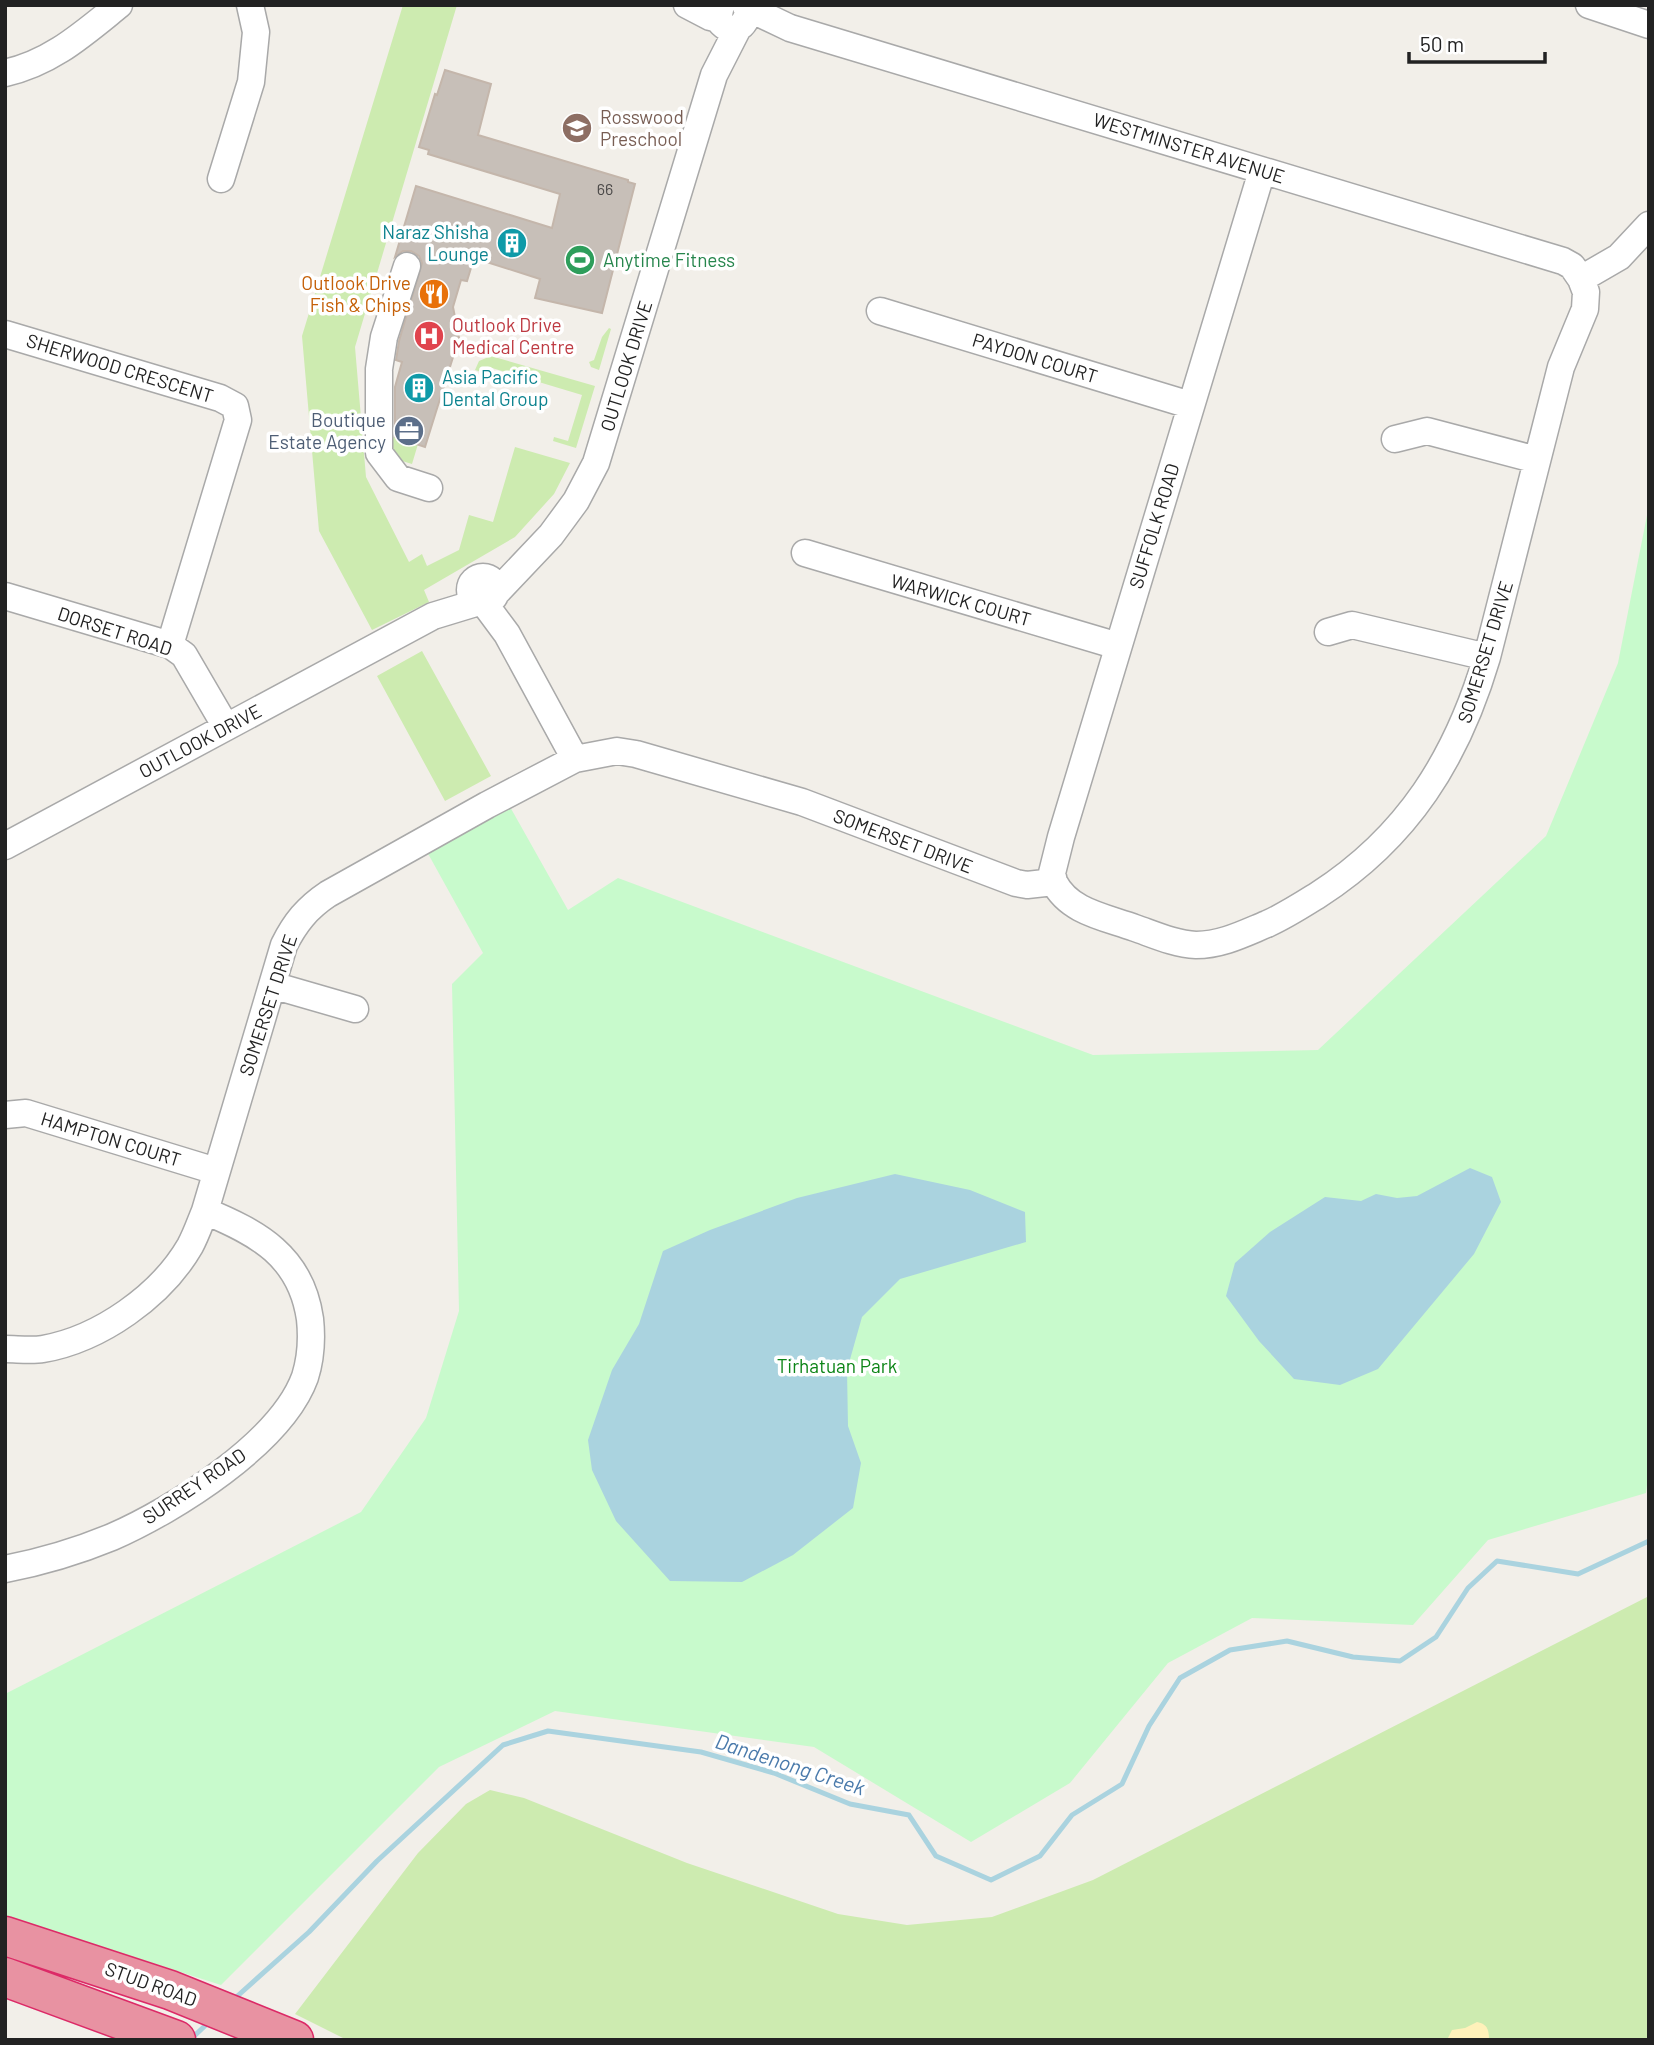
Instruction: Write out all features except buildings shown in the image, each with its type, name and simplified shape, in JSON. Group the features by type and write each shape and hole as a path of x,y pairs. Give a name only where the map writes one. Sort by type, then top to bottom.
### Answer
{"highway":[{"name":"STUD ROAD","path":"5,1936 170,1990 283,2035"},
{"path":"5,1978 176,2040"}],"street":[{"path":"5,73 30,67 78,38 119,5"},
{"path":"221,179 251,82 256,32 250,5"},
{"path":"687,5 710,17 733,16"},
{"path":"1589,5 1649,25"},
{"name":"WESTMINSTER AVENUE","path":"733,16 754,25 776,29 790,28 1563,261 1572,266 1581,279"},
{"name":"OUTLOOK DRIVE","path":"5,846 433,616 485,593 528,559 551,535 576,501 596,463 733,16"},
{"name":"SUFFOLK ROAD","path":"1054,882 1052,873 1061,837 1262,171"},
{"path":"1581,279 1619,257 1649,225"},
{"path":"407,266 384,337 379,369 379,453 398,478 429,488"},
{"name":"SOMERSET DRIVE","path":"5,1349 42,1349 72,1341 120,1319 158,1288 190,1246 205,1211 284,945 294,925 309,907 487,805 576,759 617,751 636,754 802,802 1016,883 1027,885 1054,882 1060,893 1077,907 1170,941 1195,945 1232,939 1279,919 1354,870 1375,853 1423,796 1455,744 1477,692 1560,367 1585,309 1586,292 1581,279"},
{"name":"PAYDON COURT","path":"880,311 1190,405"},
{"name":"SHERWOOD CRESCENT","path":"5,334 219,398 235,406 237,420 170,645"},
{"path":"1395,439 1427,431 1537,460"},
{"name":"WARWICK COURT","path":"805,554 1118,646"},
{"path":"485,593 576,759"},
{"name":"DORSET ROAD","path":"5,596 170,645 184,655 226,727"},
{"path":"1328,632 1352,625 1487,657"},
{"path":"272,985 355,1009"},
{"name":"HAMPTON COURT","path":"5,1115 26,1113 216,1171"},
{"name":"SURREY ROAD","path":"5,1569 43,1561 112,1537 169,1507 217,1475 248,1450 274,1424 298,1392 305,1376 311,1347 311,1330 308,1306 298,1281 282,1257 268,1243 240,1226 205,1211"}],"green space":[{"path":"403,5 457,5 355,347 366,477 409,562 422,554 427,566 459,550 469,515 493,522 515,447 570,463 554,494 515,537 424,590 429,602 372,630 319,531 302,336"},
{"path":"611,329 599,370 591,367 589,362 594,360 602,337"},
{"path":"491,356 595,386 576,448 553,441 554,437 568,441 582,395 492,368 490,375 475,370 479,361"},
{"path":"388,435 418,444 412,464 389,457"},
{"name":"Tirhatuan Park","path":"1649,505 1649,1469 1646,1493 1488,1540 1413,1625 1252,1618 1168,1663 1070,1783 971,1842 814,1747 555,1711 439,1767 221,1985 5,1916 5,1694 361,1512 426,1418 459,1311 452,984 483,953 426,850 509,805 568,910 618,878 1093,1055 1318,1050 1546,836 1618,663"},
{"path":"422,651 491,776 445,801 377,676"},
{"path":"1649,1596 1649,2040 347,2040 295,2014 418,1853 466,1804 490,1790 524,1798 687,1863 838,1914 907,1925 992,1917 1093,1880"}],"sand":[{"path":"1477,2022 1487,2028 1489,2040 1447,2040 1452,2030"}],"water":[{"path":"1470,1168 1492,1177 1501,1202 1474,1254 1378,1369 1340,1385 1294,1379 1259,1341 1226,1296 1235,1263 1270,1232 1325,1197 1361,1201 1376,1194 1397,1198 1417,1196"},
{"path":"895,1174 970,1190 1025,1212 1026,1242 900,1279 862,1317 847,1370 848,1426 861,1463 853,1508 793,1555 742,1582 670,1581 616,1521 592,1470 588,1440 612,1370 639,1324 663,1251 710,1230 797,1198"}],"waterway":[{"name":"Dandenong Creek","path":"233,2000 309,1932 377,1861 503,1745 548,1731 701,1752 774,1773 850,1804 909,1815 936,1856 991,1880 1040,1856 1072,1815 1122,1784 1149,1726 1180,1678 1230,1650 1287,1641 1353,1657 1400,1661 1436,1637 1468,1588 1497,1561 1578,1574 1649,1541"},
{"name":"Dandenong Creek","path":"190,2040 210,2021"}],"place":[{"name":"Rosswood Preschool","path":"577,128"},
{"name":"Naraz Shisha Lounge","path":"512,243"},
{"name":"Anytime Fitness","path":"580,260"},
{"name":"Outlook Drive Fish & Chips","path":"434,294"},
{"name":"Outlook Drive Medical Centre","path":"429,336"},
{"name":"Asia Pacific Dental Group","path":"419,388"},
{"name":"Boutique Estate Agency","path":"409,431"}]}
